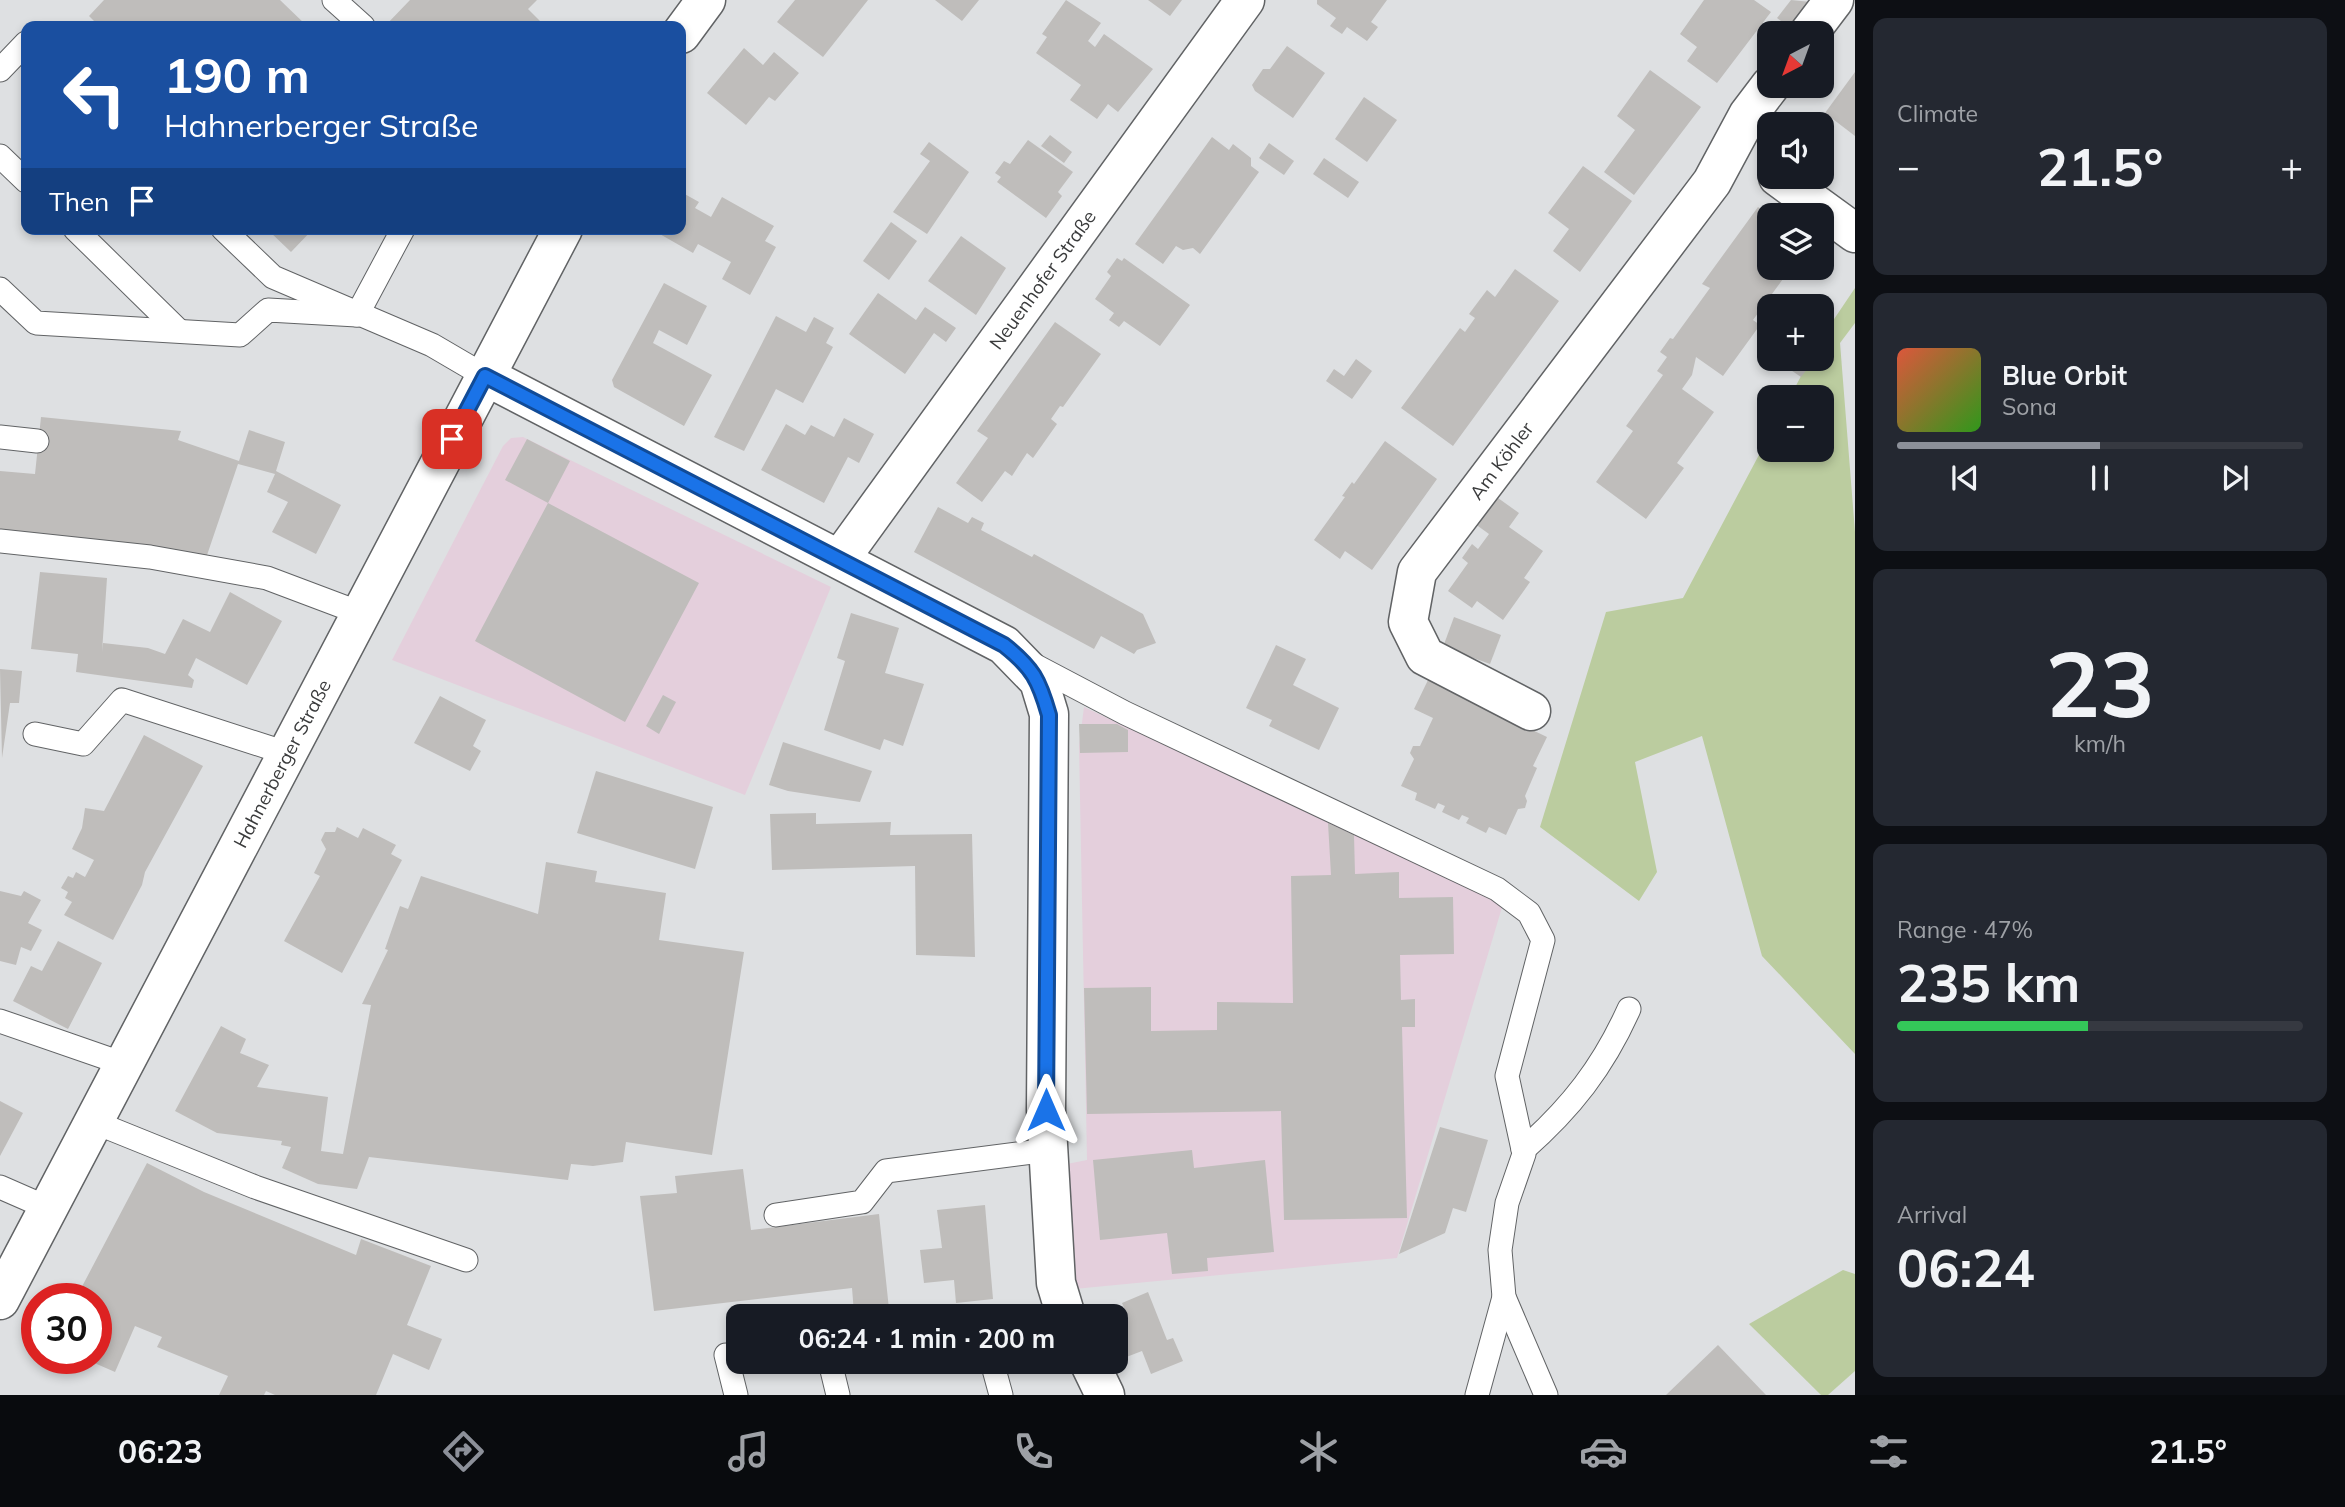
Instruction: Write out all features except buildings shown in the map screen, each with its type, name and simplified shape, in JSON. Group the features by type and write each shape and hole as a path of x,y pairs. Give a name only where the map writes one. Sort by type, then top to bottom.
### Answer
{"street":[{"path":"686,27 706,0"},
{"name":"Neuenhofer Straße","path":"839,559 1245,0"},
{"path":"1818,21 1834,0"},
{"name":"Am Köhler","path":"1531,711 1425,656 1408,622 1417,572 1712,182 1748,115 1761,98"},
{"path":"1712,182 1730,172 1751,168 1757,170"},
{"path":"1794,189 1855,233"},
{"name":"Hahnerberger Straße","path":"0,1300 560,235"},
{"path":"485,376 1004,645 1017,655 1039,681 1049,715 1048,1150 1056,1283 1062,1304"},
{"path":"1095,1374 1105,1395"}],"lane":[{"path":"334,0 357,21"},
{"path":"0,70 21,48"},
{"path":"0,156 21,176"},
{"path":"81,235 177,329"},
{"path":"229,235 273,277 432,345 485,376"},
{"path":"358,315 400,235"},
{"path":"0,289 36,323 177,329 240,335 268,310 358,315"},
{"path":"0,437 37,441"},
{"path":"0,541 150,556 267,578 360,613"},
{"path":"1017,655 1125,713 1497,889 1529,913 1543,940 1507,1076 1523,1150 1505,1215 1500,1250 1504,1297 1546,1395"},
{"path":"35,734 83,744 122,700 286,753"},
{"path":"1523,1150 1553,1123 1610,1051 1629,1009"},
{"path":"0,1021 124,1064"},
{"path":"94,1122 254,1187 466,1260"},
{"path":"776,1215 862,1202 886,1171 1048,1150"},
{"path":"0,1187 48,1208"},
{"path":"1477,1395 1504,1297"},
{"path":"731,1374 736,1395"},
{"path":"833,1374 838,1395"},
{"path":"995,1374 1001,1395"}],"shaded area":[{"path":"523,437 831,587 745,795 392,660 503,446 511,438"},
{"path":"1084,707 1503,904 1397,1258 1074,1289 1062,1165 1087,1160 1079,746"}],"green space":[{"path":"1855,288 1855,323 1840,343 1855,532 1855,1054 1762,956 1702,736 1635,762 1657,872 1639,901 1540,827 1606,612 1683,598 1757,459 1757,462 1834,462 1834,385 1796,385 1804,371 1834,371 1834,319"},
{"path":"1843,1270 1855,1274 1855,1371 1828,1395 1821,1395 1749,1324"}],"route":[{"path":"452,439 485,376 1004,645 1017,655 1039,681 1049,715 1046,1110"}]}
